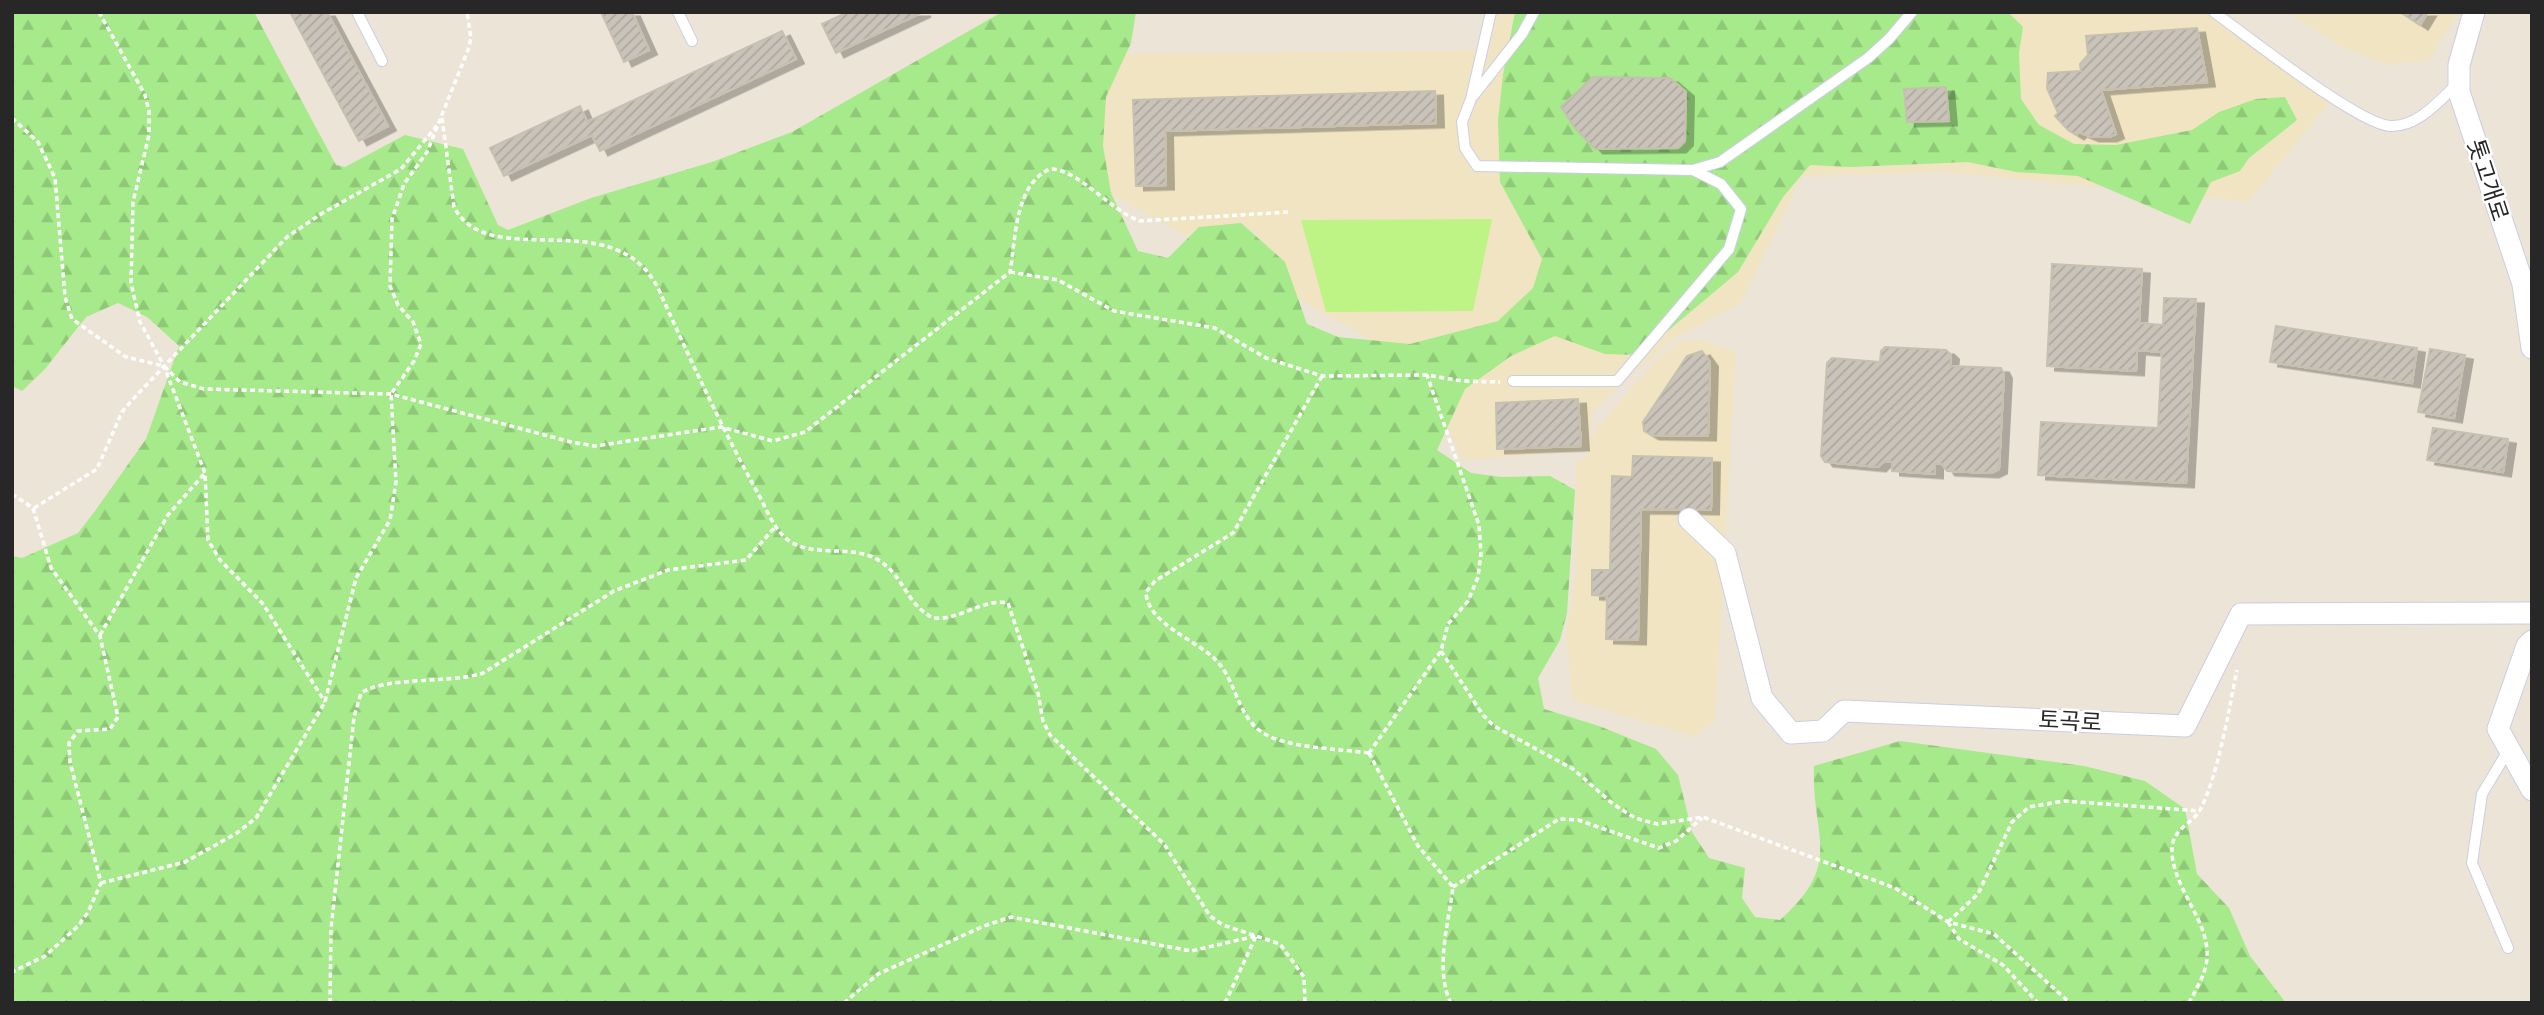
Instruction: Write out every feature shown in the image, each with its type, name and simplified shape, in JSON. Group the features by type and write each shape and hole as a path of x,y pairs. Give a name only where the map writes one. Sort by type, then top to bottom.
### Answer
{"street":[{"name":"톳고개로","path":"2474,12 2459,65 2459,92 2523,284 2532,348"},
{"name":"토곡로","path":"1689,519 1724,554 1762,698 1791,733 1823,731 1844,711 2185,726 2241,614 2532,612"},
{"path":"2532,641 2527,646 2498,729 2532,790"}],"lane":[{"path":"358,12 382,61"},
{"path":"678,12 692,41"},
{"path":"1490,12 1471,99 1462,122 1465,148 1477,166 1693,170 1720,162 1868,58 1912,12"},
{"path":"1471,99 1522,34 1534,12"},
{"path":"2214,12 2333,98 2390,126 2423,116 2459,82"},
{"path":"1513,381 1617,381 1729,249 1741,209 1721,184 1693,170"},
{"path":"2508,948 2472,863 2482,794 2509,749"}],"path":[{"path":"99,12 140,85 149,111 149,135 134,201 131,283 140,322 164,366 205,473 207,528 211,547 262,604 325,702"},
{"path":"101,883 185,862 219,844 256,818 325,702 356,578 386,530 393,509 396,481 391,394 414,361 421,344 414,322 398,305 390,286 392,219 404,184 428,152 468,50 471,38 467,12"},
{"path":"12,118 38,142 55,178 65,297 72,319 125,358 164,366 180,382 204,389 391,394 583,445 623,442 721,427 773,441 805,432 1010,272 1026,193 1036,178 1050,169 1066,173 1122,213 1140,221 1289,212"},
{"path":"33,508 97,469 122,412 287,237 321,214 401,169 442,118"},
{"path":"442,118 451,191 460,217 474,229 496,237 601,244 646,268 658,288 721,427 785,538 797,545 857,551 878,560 904,583 907,596 915,605 933,618 951,617 996,603 1008,603 1038,693 1043,721 1050,735 1164,844 1210,916 1223,925 1280,944 1304,977 1305,1003"},
{"path":"1010,272 1058,280 1114,311 1215,328 1266,358 1322,376 1427,374 1471,382 1513,381"},
{"path":"1369,752 1441,651 1448,624 1474,592 1482,537 1427,374"},
{"path":"1322,376 1233,533 1155,581 1146,592 1146,600 1158,617 1218,662 1244,714 1263,733 1285,741 1369,752"},
{"path":"100,636 168,515 205,473"},
{"path":"12,494 33,508 51,568 100,636 118,718 110,729 78,731 73,734 68,750 101,883 88,912 78,926 45,956 12,972"},
{"path":"330,1003 331,929 354,717 361,693 378,687 460,679 483,673 614,591 668,570 746,560 776,526"},
{"path":"1441,651 1483,715 1494,726 1573,769 1613,804 1635,818 1657,824 1703,817 1895,888 1948,922 1982,930 2000,938 2070,1003"},
{"path":"2189,1003 2206,963 2207,948 2175,868 2172,844 2180,829 2200,811 2214,768 2238,663"},
{"path":"1369,752 1418,846 1453,887 1443,972 1445,992 1451,1003"},
{"path":"1948,922 1978,894 2012,822 2029,807 2064,801 2200,811"},
{"path":"1453,887 1559,818 1578,820 1659,848 1676,841 1703,817"},
{"path":"844,1003 878,974 984,926 1011,918 1191,951 1256,936"},
{"path":"1948,922 1959,940 2003,965 2038,1003"},
{"path":"1225,1003 1256,936"}],"shaded area":[{"path":"1491,12 2214,12 2333,98 2249,201 1943,172 1802,176 1741,303 1673,339 1593,411 1591,445 1597,428 1656,360 1680,341 1702,341 1736,352 1715,721 1696,737 1572,700 1566,634 1575,579 1576,463 1588,455 1589,451 1461,460 1427,371 1100,188 1096,54 1476,50"},
{"path":"2287,12 2459,12 2428,61 2386,64 2342,47"}],"green space":[{"path":"12,12 254,12 336,165 345,167 405,135 463,149 498,225 508,230 591,198 712,162 792,132 1002,12 1136,12 1131,43 1106,97 1103,146 1111,193 1138,251 1168,258 1199,227 1241,223 1285,262 1307,324 1338,337 1410,344 1498,321 1533,288 1542,259 1500,182 1498,120 1515,12 2008,12 2023,27 2019,53 2021,99 2039,125 2074,144 2116,145 2192,130 2219,112 2256,99 2285,97 2297,120 2249,158 2240,171 2211,182 2190,224 2078,176 2016,172 1968,162 1851,167 1810,165 1783,197 1738,272 1639,355 1605,354 1555,336 1511,356 1465,389 1437,450 1471,473 1501,477 1550,476 1575,490 1567,613 1560,640 1538,678 1544,709 1599,726 1656,749 1678,775 1692,832 1709,858 1745,868 1742,898 1755,917 1780,920 1800,900 1819,865 1814,766 1900,741 2084,766 2145,781 2185,809 2197,874 2229,908 2250,956 2286,1003 12,1003 12,556 22,558 78,533 146,439 179,346 147,317 118,303 86,317 45,369 22,391 12,386"},
{"path":"1492,219 1473,311 1326,312 1301,220"}],"building":[{"path":"290,12 327,12 388,126 359,141"},
{"path":"601,12 632,12 649,50 624,62"},
{"path":"848,12 923,12 836,53 822,24"},
{"path":"2400,12 2428,12 2420,25"},
{"path":"2197,28 2207,82 2101,90 2116,134 2109,137 2091,137 2079,132 2076,135 2055,116 2058,113 2047,88 2048,73 2081,71 2080,64 2088,55 2086,36"},
{"path":"782,31 796,59 600,151 592,135 504,176 490,148 580,106 587,122"},
{"path":"1593,77 1670,78 1686,92 1685,141 1678,148 1595,149 1575,128 1561,107"},
{"path":"1946,87 1949,121 1907,122 1904,89"},
{"path":"1435,91 1436,123 1165,131 1166,185 1136,186 1133,100"},
{"path":"2052,264 2142,269 2139,323 2163,325 2164,298 2196,299 2186,483 2038,475 2041,422 2158,428 2162,352 2137,350 2136,371 2047,366"},
{"path":"2276,326 2417,348 2412,383 2270,362"},
{"path":"1885,347 1946,350 1951,355 1950,366 2001,368 2004,374 1999,469 1991,473 1947,471 1942,464 1935,464 1935,474 1892,471 1892,462 1884,461 1878,467 1825,462 1821,456 1827,363 1832,358 1880,362 1881,351"},
{"path":"2430,349 2465,355 2454,418 2418,412"},
{"path":"1702,351 1710,362 1708,436 1651,435 1644,431 1643,422 1687,356"},
{"path":"1578,399 1581,446 1497,449 1496,403"},
{"path":"2433,428 2508,439 2503,472 2427,460"},
{"path":"1633,456 1712,458 1711,510 1641,509 1638,640 1606,639 1607,596 1592,595 1592,570 1610,570 1612,476 1632,477"}]}
